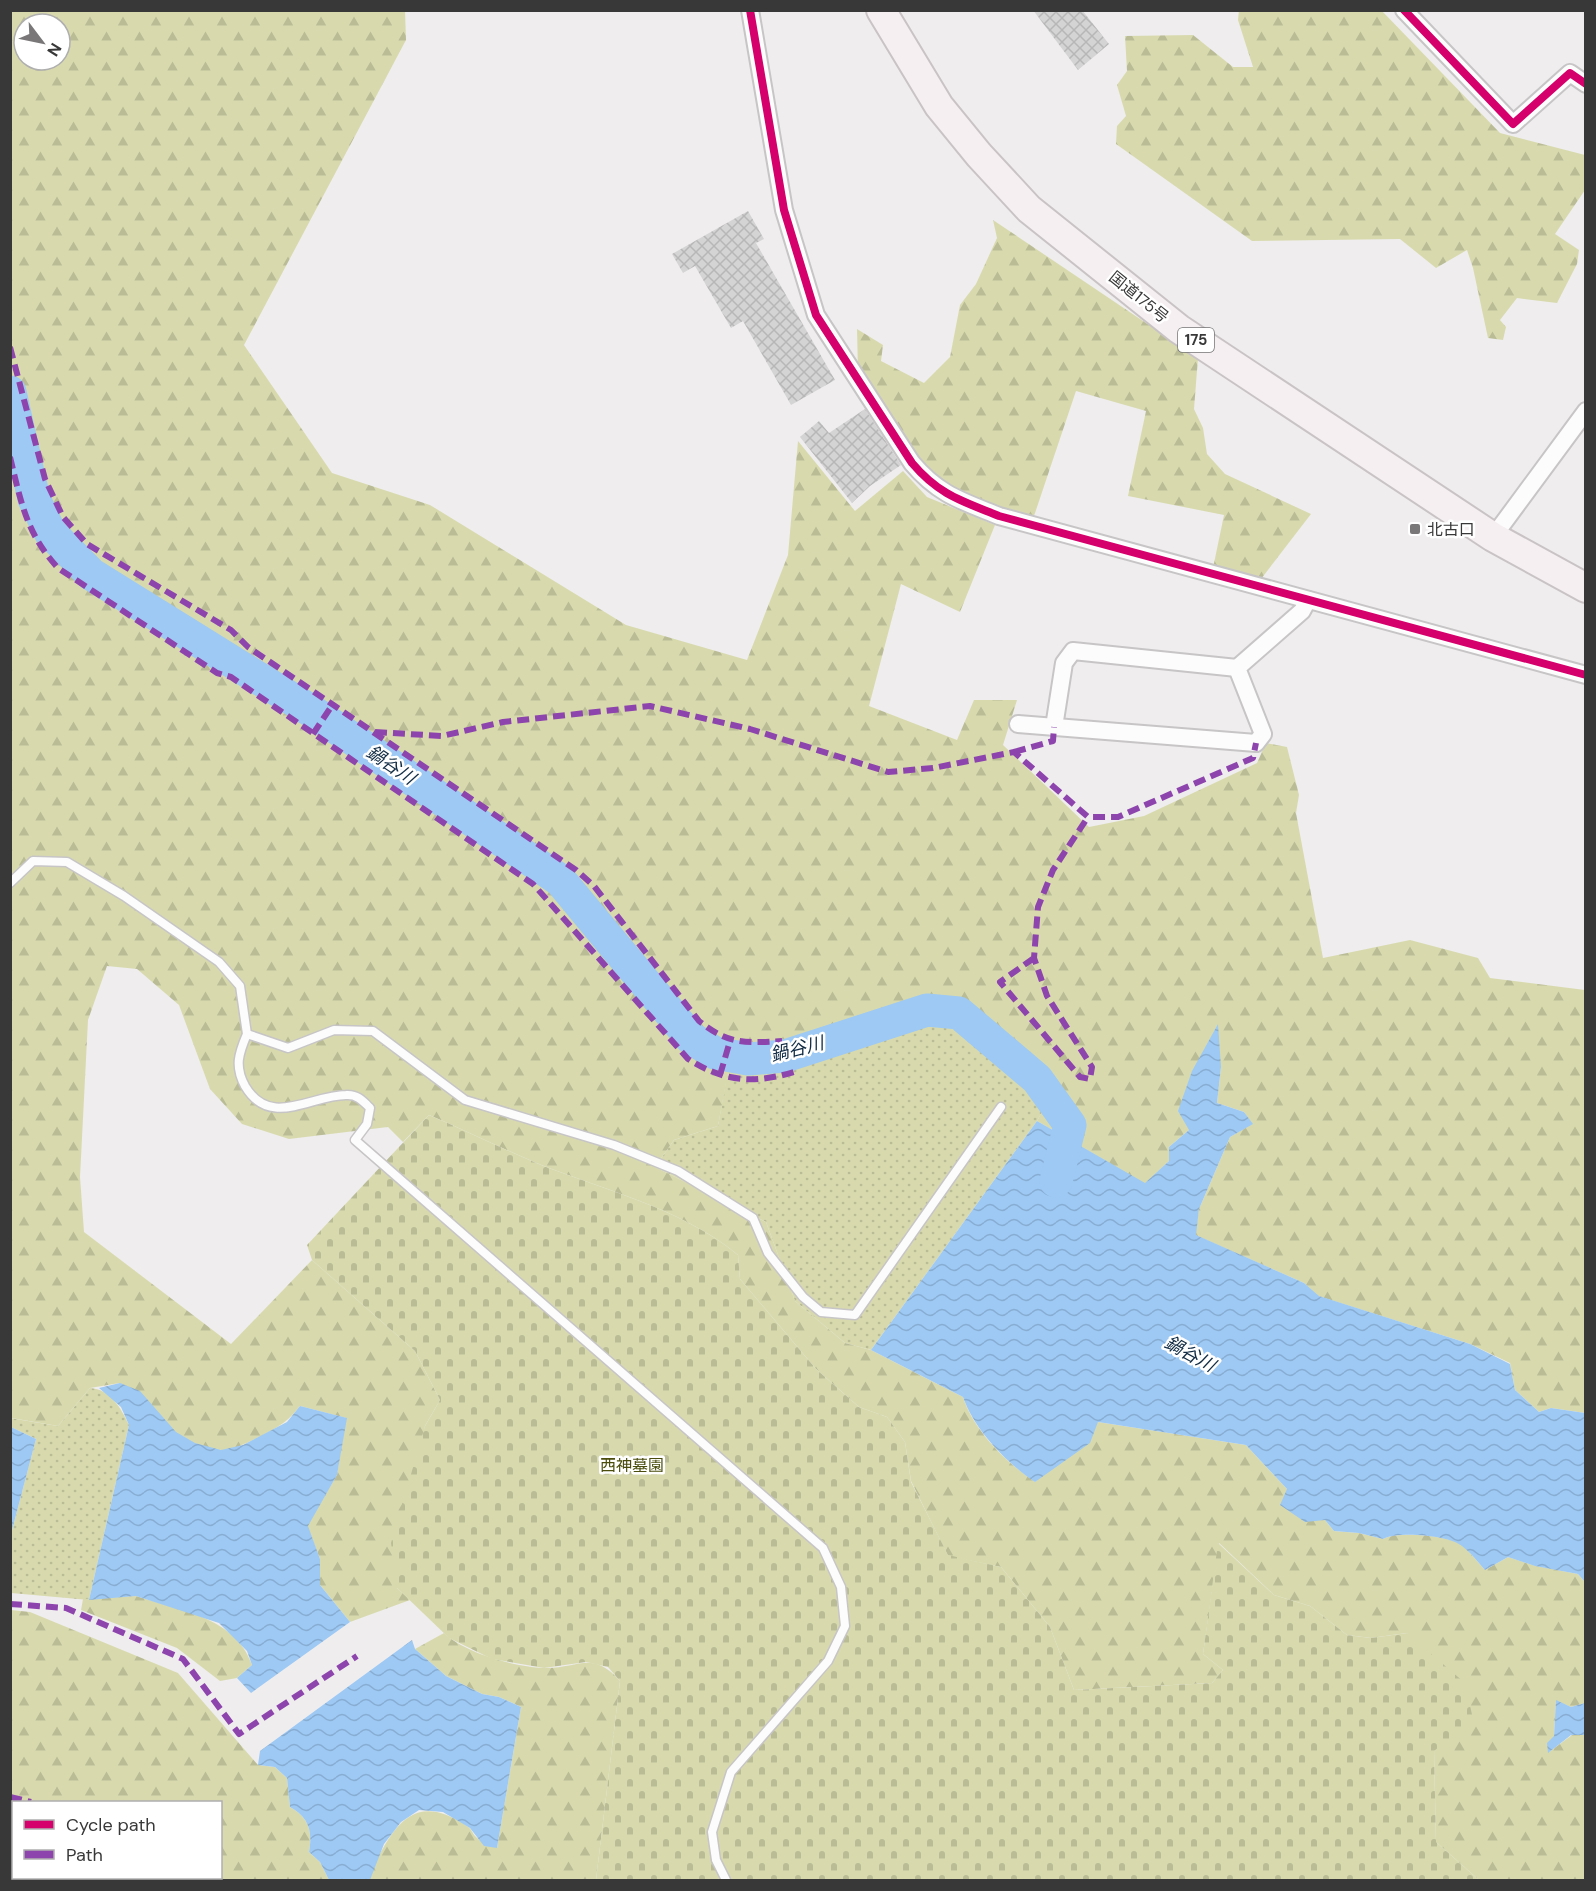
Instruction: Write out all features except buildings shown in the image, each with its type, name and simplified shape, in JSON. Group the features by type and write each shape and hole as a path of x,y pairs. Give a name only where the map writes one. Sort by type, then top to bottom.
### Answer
{"highway":[{"name":"国道175号","path":"881,10 939,106 979,155 1029,208 1179,328 1493,537 1586,588"}],"street":[{"path":"750,10 784,210 816,315 912,463 930,484 954,498 999,516 1586,675"},
{"path":"1404,10 1513,124 1570,73 1586,84"},
{"path":"1493,537 1586,411"},
{"path":"1054,727 1064,663 1073,651 1237,668 1302,610 1308,600"},
{"path":"1018,724 1256,743 1263,734 1237,668"}],"lane":[{"path":"10,883 33,861 67,862 124,896 219,962 240,987 248,1034 238,1055 238,1075 249,1094 266,1106 286,1108 346,1095 359,1097 370,1107 367,1124 355,1140 823,1548 841,1587 845,1626 828,1661 731,1772 712,1832 716,1860 726,1881"},
{"path":"248,1034 288,1048 334,1030 373,1031 465,1100 614,1145 678,1171 753,1218 768,1253 803,1296 821,1312 855,1315 1001,1107"}],"green space":[{"path":"1239,10 1382,11 1500,133 1585,155 1585,190 1555,234 1579,250 1577,264 1557,303 1517,298 1500,320 1506,327 1503,340 1488,338 1467,250 1436,268 1400,239 1252,241 1116,144 1117,126 1126,116 1117,85 1127,71 1125,36 1193,35 1233,67 1253,67 1238,20"},
{"path":"10,11 405,11 406,40 244,345 332,473 430,505 626,625 747,660 788,555 798,441 855,511 903,471 927,497 995,525 960,612 901,584 869,706 957,740 974,700 1017,700 1003,745 1089,827 1144,816 1257,763 1266,743 1287,747 1299,795 1296,813 1323,958 1410,940 1478,958 1490,978 1585,990 1585,1413 1551,1408 1539,1412 1515,1390 1510,1363 1470,1344 1318,1296 1304,1283 1195,1235 1199,1209 1230,1137 1252,1124 1244,1112 1217,1103 1221,1067 1189,1130 1169,1147 1169,1161 1145,1184 1037,1121 1055,1087 965,1010 928,1004 783,1050 733,1046 718,1126 674,1140 655,1167 766,1222 795,1301 845,1343 871,1350 963,1397 975,1422 992,1445 1035,1482 1098,1422 1246,1445 1287,1489 1325,1520 1334,1531 1359,1533 1383,1539 1411,1535 1445,1539 1462,1545 1485,1570 1508,1557 1536,1566 1578,1574 1585,1582 1585,1703 1571,1707 1556,1701 1554,1736 1549,1752 1572,1735 1585,1735 1585,1880 1479,1880 1436,1842 1434,1751 1407,1633 1371,1638 1347,1635 1310,1606 1274,1595 1219,1543 1203,1654 1223,1670 1212,1683 1074,1690 1050,1627 1001,1567 948,1556 911,1481 905,1442 887,1417 859,1407 816,1369 740,1279 738,1255 715,1238 666,1212 534,1162 429,1115 403,1142 388,1127 289,1139 242,1124 210,1089 179,1005 137,969 107,966 88,1020 80,1177 84,1232 231,1344 312,1260 415,1351 440,1400 425,1426 397,1588 410,1600 350,1622 320,1585 320,1559 307,1526 337,1475 346,1418 300,1406 280,1425 244,1444 226,1450 207,1448 193,1443 166,1426 120,1383 90,1388 58,1426 11,1418"},
{"path":"993,220 1198,358 1194,409 1203,428 1207,454 1225,474 1311,514 1261,579 1213,568 1224,515 1128,496 1146,411 1076,391 1033,519 955,495 919,463 858,372 857,329 883,345 881,361 924,383 950,357 960,305 976,284 997,238"},
{"path":"928,1004 965,1010 1056,1087 1037,1121 871,1350 845,1343 795,1301 766,1222 655,1167 674,1140 718,1126 732,1046 783,1050"},
{"name":"西神墓園","path":"429,1115 534,1162 666,1212 715,1238 738,1255 740,1279 816,1369 859,1407 887,1417 905,1442 911,1482 948,1555 1001,1567 1050,1627 1074,1690 1212,1683 1223,1670 1203,1654 1218,1543 1274,1595 1310,1606 1347,1635 1371,1638 1407,1633 1465,1683 1473,1719 1434,1751 1436,1842 1479,1880 596,1880 620,1681 608,1667 586,1662 544,1668 492,1659 449,1638 397,1588 391,1543 425,1426 440,1400 415,1351 312,1260 307,1245"},
{"path":"90,1388 103,1392 114,1400 129,1425 89,1600 11,1593 11,1534 36,1439 11,1427 10,1418 58,1426"},
{"path":"136,1596 187,1611 219,1626 233,1636 244,1649 252,1665 237,1678 220,1681 177,1648 81,1610 83,1599"},
{"path":"11,1610 30,1612 178,1673 258,1765 275,1767 287,1778 290,1807 301,1815 308,1825 309,1852 320,1862 329,1880 11,1880"},
{"path":"444,1633 464,1647 505,1662 544,1668 593,1663 610,1671 620,1681 596,1880 370,1880 369,1876 396,1829 406,1819 418,1813 432,1811 448,1816 469,1827 480,1840 497,1848 521,1707 499,1697 482,1694 446,1676 415,1649"}],"water":[{"path":"1218,1024 1221,1067 1217,1103 1244,1112 1253,1124 1230,1137 1199,1209 1196,1235 1304,1283 1319,1296 1470,1344 1510,1364 1515,1390 1539,1412 1551,1408 1585,1413 1585,1582 1578,1574 1535,1566 1508,1557 1485,1570 1462,1546 1446,1539 1400,1535 1383,1539 1359,1533 1334,1531 1325,1520 1305,1522 1280,1505 1287,1489 1246,1445 1098,1422 1090,1443 1035,1482 1013,1465 983,1434 963,1397 871,1350 1037,1121 1145,1183 1169,1161 1169,1147 1189,1130 1178,1111 1192,1071"},
{"path":"120,1383 140,1391 176,1432 195,1443 221,1450 243,1445 287,1422 300,1406 347,1418 337,1475 308,1526 320,1559 320,1585 350,1622 251,1693 237,1678 252,1665 247,1651 219,1623 136,1596 89,1600 129,1425 121,1407 99,1388"},
{"path":"11,1427 36,1439 11,1534"},
{"path":"412,1640 415,1649 446,1676 482,1694 499,1697 521,1707 497,1848 484,1846 470,1828 443,1812 419,1810 401,1822 384,1844 370,1880 329,1880 320,1862 309,1852 308,1825 301,1815 290,1807 287,1778 275,1767 258,1765 260,1751"},
{"path":"1556,1700 1571,1707 1585,1703 1585,1735 1571,1735 1548,1753 1547,1743 1554,1736"}],"waterway":[{"name":"鍋谷川","path":"10,392 34,499 50,532 91,574 313,712 560,880 691,1038 715,1053 748,1059 785,1056 927,1010 959,1013 1037,1079 1070,1125 1056,1181"}],"marked path":[{"path":"10,347 45,479 63,517 87,544 231,630 248,647 576,870 594,886 699,1021 710,1029 738,1041 782,1041"},
{"path":"10,457 26,516 39,542 58,568 217,673 231,677 533,884 688,1059 701,1067 740,1079 766,1078 794,1072"},
{"path":"313,734 333,704"},
{"path":"375,732 442,736 503,722 650,706 750,729 888,772 933,768 1014,752 1088,817 1118,817 1253,758 1256,743"},
{"path":"1014,752 1053,741 1054,727"},
{"path":"1034,958 1000,982 1080,1077 1090,1079 1092,1067 1047,996 1034,958 1038,907 1053,870 1088,817"},
{"path":"720,1075 730,1041"},
{"path":"10,1604 66,1608 183,1659 239,1734 357,1656"},
{"path":"10,1797 27,1801"}],"cycle path":[{"path":"750,10 784,210 816,315 912,463 932,483 952,496 999,516 1586,675"},
{"path":"1404,10 1513,124 1570,73 1586,84"}],"place":[{"name":"北古口","path":"1415,529"}]}
